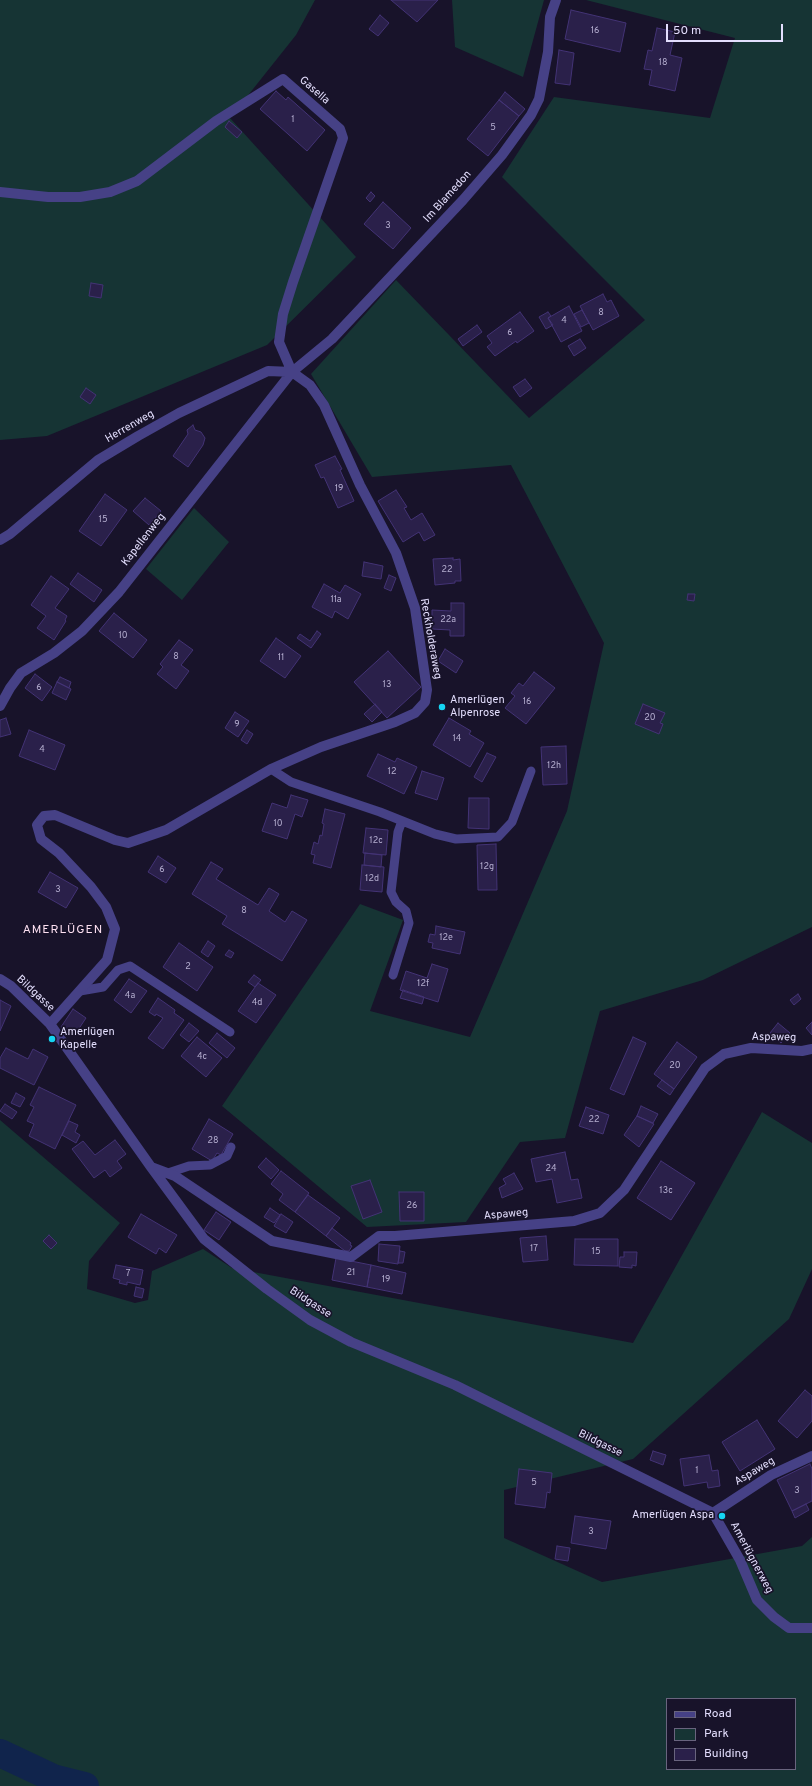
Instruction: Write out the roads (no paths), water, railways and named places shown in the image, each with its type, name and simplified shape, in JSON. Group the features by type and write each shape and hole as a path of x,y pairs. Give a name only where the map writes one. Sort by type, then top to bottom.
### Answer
{"street":[{"name":"Im Blamedon","path":"292,372 332,339 452,211 502,155 531,115 539,99 548,52 550,17 556,0"},
{"name":"Gasella","path":"0,192 56,197 80,197 110,192 137,181 216,121 283,79 340,129 343,138 295,275 284,314 279,342 292,372"},
{"name":"Herrenweg","path":"0,540 10,534 98,460 138,436 179,413 268,371 292,372"},
{"name":"Kapellenweg","path":"0,706 10,688 21,673 54,653 82,631 119,592 292,372"},
{"name":"Reckholderaweg","path":"50,1024 107,960 115,929 106,907 91,887 59,853 40,839 37,825 44,816 55,815 115,840 128,843 166,830 271,769 321,747 395,722 415,713 425,702 427,690 415,608 396,553 360,486 324,405 310,385 292,372"},
{"name":"Bildgasse","path":"0,979 11,986 50,1024 204,1239 267,1289 310,1320 351,1342 455,1385 713,1513"},
{"name":"Aspaweg","path":"151,1166 175,1176 272,1241 351,1257 379,1236 395,1236 574,1221 600,1213 624,1190 705,1068 724,1054 751,1048 802,1051 812,1049"},
{"name":"Aspaweg","path":"713,1513 771,1475 812,1456"},
{"name":"Amerlügnerweg","path":"713,1513 740,1560 757,1600 774,1617 789,1628 812,1628"}],"lane":[{"path":"271,769 291,782 380,812 435,834 456,839 498,837 512,822 531,771"},
{"path":"393,975 409,923 406,911 396,902 391,892 398,832 402,821"},
{"path":"80,991 103,987 118,970 130,966 230,1032"},
{"path":"168,1173 189,1166 210,1165 227,1156 231,1147"}],"waterway":[{"path":"0,1753 53,1778 85,1786"}],"place":[{"name":"Amerlügen Alpenrose","path":"442,707"},
{"name":"Amerlügen Kapelle","path":"52,1039"},
{"name":"Amerlügen Aspa","path":"722,1516"}],"district":[{"name":"AMERLÜGEN","path":"63,931"}]}
